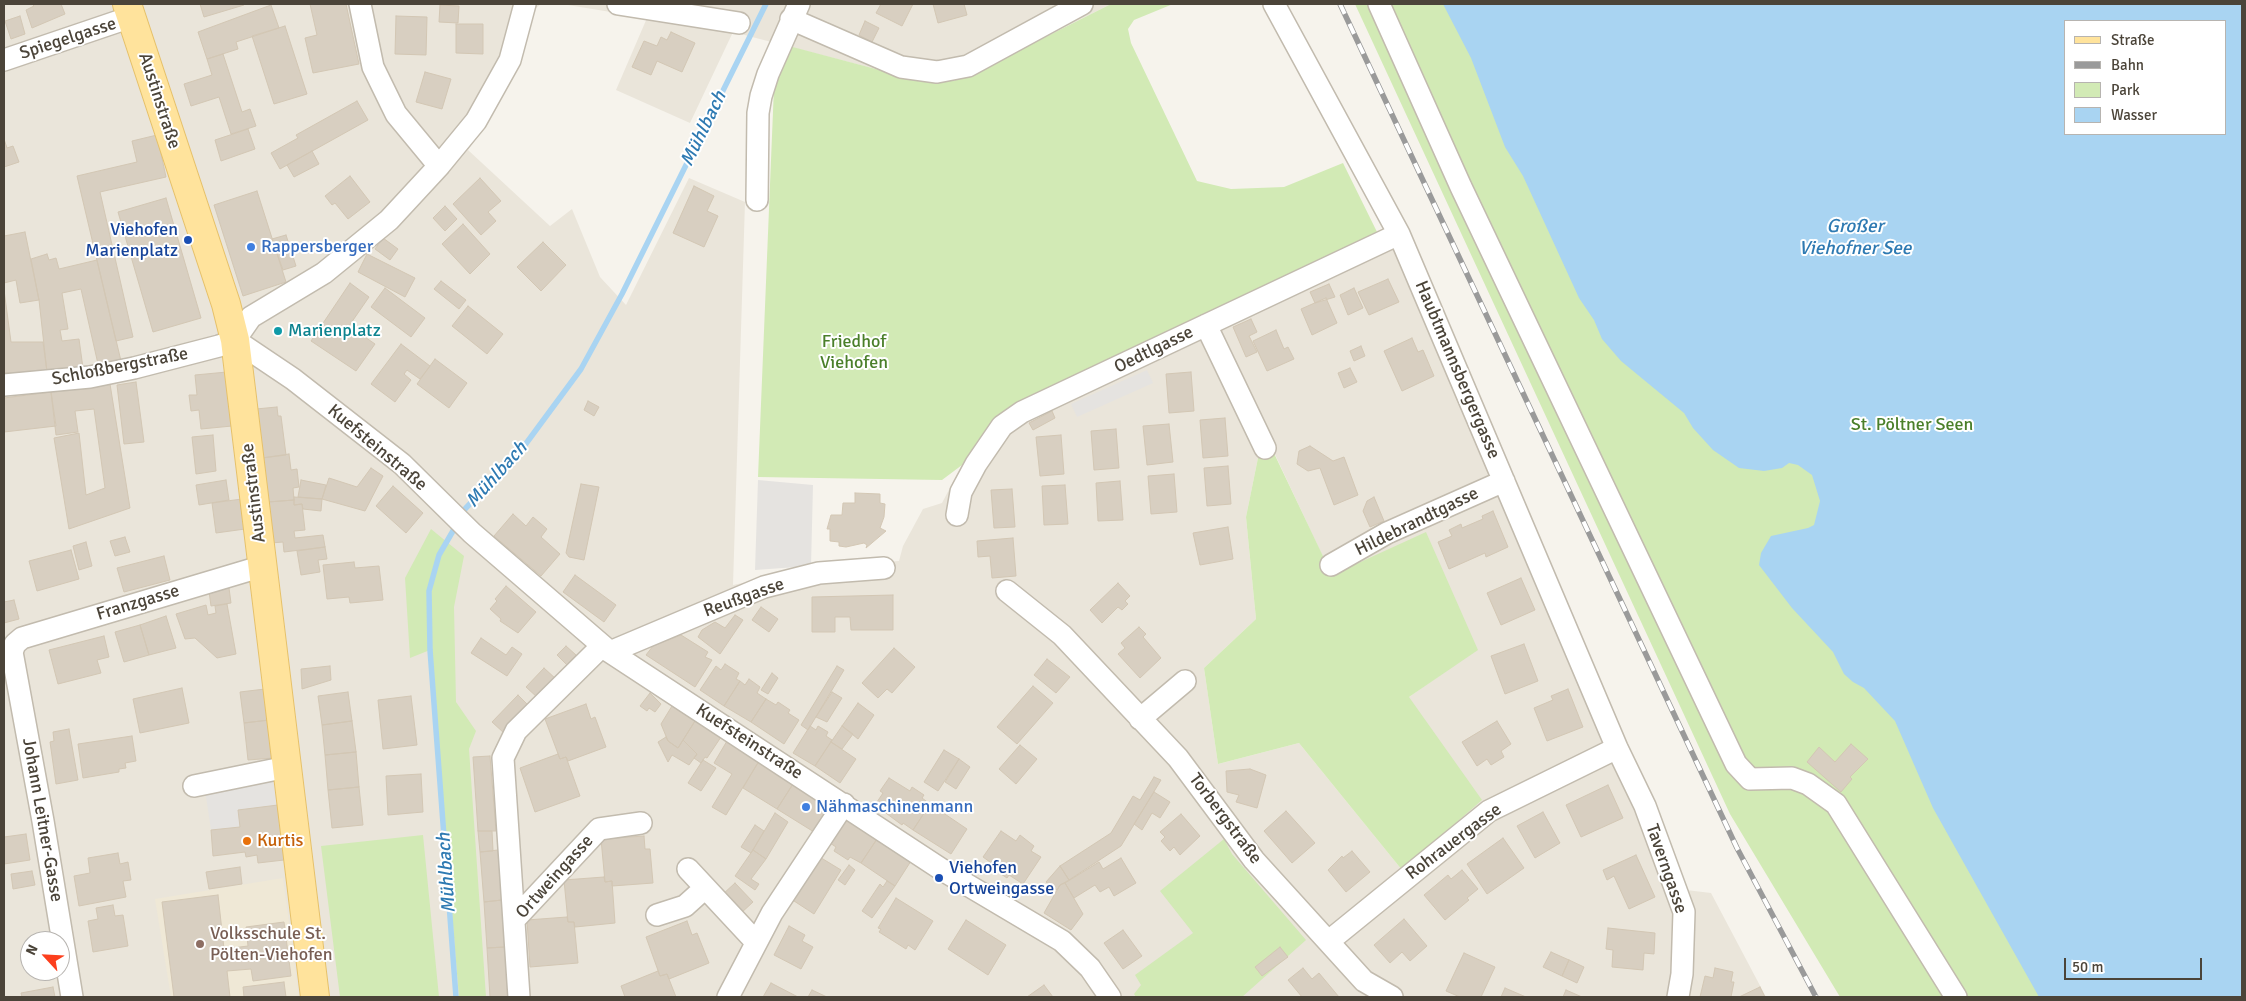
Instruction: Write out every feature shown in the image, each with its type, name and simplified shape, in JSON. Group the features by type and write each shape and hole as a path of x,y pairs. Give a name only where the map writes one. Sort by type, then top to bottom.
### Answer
{"main road":[{"name":"Austinstraße","path":"129,11 226,304 235,340 315,997"}],"street":[{"path":"360,4 373,67 392,106 396,114 440,166"},
{"path":"235,340 251,317 324,274 389,220 440,166 476,121 510,60 524,4"},
{"path":"618,4 739,24"},
{"path":"756,200 758,114 761,96 768,74 795,11 901,67 937,72 968,66 1082,4"},
{"name":"Haubtmannsbergergasse","path":"1274,4 1400,234 1617,748"},
{"path":"1379,4 1461,186 1736,764 1750,780 1792,778 1808,784 1836,804 1956,997"},
{"name":"Spiegelgasse","path":"4,60 129,11"},
{"name":"Oedtlgasse","path":"957,515 961,492 976,464 1002,426 1022,412 1400,234"},
{"path":"1206,325 1265,448"},
{"name":"Schloßbergstraße","path":"4,385 90,377 134,368 219,346 235,340"},
{"name":"Kuefsteinstraße","path":"235,340 292,379 402,464 472,533 606,649 944,871 1062,942 1090,968 1105,996"},
{"name":"Hildebrandtgasse","path":"1331,565 1388,533 1504,481"},
{"name":"Franzgasse","path":"15,644 22,638 263,566"},
{"name":"Reußgasse","path":"606,649 764,587 819,573 884,568"},
{"name":"Torbergstraße","path":"1007,591 1062,636 1178,758 1254,860 1364,981 1392,997"},
{"name":"Johann Leitner-Gasse","path":"15,644 12,652 43,821 72,997"},
{"path":"514,920 503,758 516,731 606,649"},
{"path":"1140,719 1185,681"},
{"name":"Rohrauergasse","path":"1329,941 1489,811 1617,748"},
{"name":"Taverngasse","path":"1617,748 1645,806 1684,912 1682,974 1678,997"},
{"path":"194,786 287,767"},
{"path":"728,997 772,913 844,804"},
{"name":"Ortweingasse","path":"519,997 514,920 599,829 641,823"},
{"path":"688,870 756,942"},
{"path":"657,915 685,906 705,888"}],"shaded area":[{"path":"4,4 541,4 536,8 519,60 481,131 468,150 550,226 572,209 600,277 626,305 689,178 745,202 733,585 817,567 899,561 903,546 923,509 942,503 962,465 979,439 998,419 1197,322 1259,453 1246,517 1256,619 1204,668 1218,764 1299,743 1402,870 1409,697 1477,649 1332,576 1210,316 1399,224 1686,890 1711,893 1766,997 4,997"},
{"path":"562,4 1111,4 976,72 953,81 906,77 733,32 690,123 616,90 647,18"},
{"path":"1147,370 1153,383 1077,417 1071,404"},
{"path":"758,480 813,485 811,566 755,570"},
{"path":"276,776 278,805 238,810 240,827 211,830 205,790"},
{"path":"283,878 299,997 171,997 155,899"}],"green space":[{"name":"Friedhof Viehofen","path":"1111,4 1173,4 1134,20 1128,29 1131,43 1197,181 1231,189 1284,187 1343,163 1378,234 998,419 979,439 962,465 942,480 758,477 774,87 789,46 906,77 953,81 976,72"},
{"name":"Großer Viehofner See","path":"1355,4 2242,4 2242,997 1840,997 1730,814"},
{"path":"1271,447 1332,575 1426,532 1478,650 1409,697 1482,800 1402,870 1299,743 1218,764 1204,668 1256,619 1246,517 1259,453"},
{"path":"431,529 464,556 454,607 456,702 476,731 469,749 486,997 459,997 430,650 410,658 405,578"},
{"path":"423,835 439,997 340,997 321,846"},
{"path":"1224,839 1232,854 1306,940 1242,997 1136,997 1134,994 1141,985 1135,975 1193,933 1160,891"}],"water":[{"name":"Großer Viehofner See","path":"1443,4 2242,4 2242,997 2039,997 1933,808 1895,721 1864,688 1844,674 1833,652 1792,608 1759,565 1761,553 1771,536 1814,525 1820,501 1812,475 1798,465 1789,463 1782,468 1764,471 1739,468 1713,450 1693,428 1684,413 1621,361 1602,339 1594,320 1579,298 1523,176 1505,147 1471,58"}],"building":[{"path":"32,4 61,4 65,14 32,28 26,10 34,6"},
{"path":"200,4 244,4 244,5 204,17"},
{"path":"310,4 346,4 359,64 313,73 305,38 317,35"},
{"path":"881,4 913,4 902,26 876,13"},
{"path":"933,4 964,4 967,15 938,23"},
{"path":"271,5 279,28 236,42 238,49 207,59 198,32"},
{"path":"440,5 459,6 458,23 439,22"},
{"path":"20,16 25,34 11,39 5,21"},
{"path":"396,16 427,17 426,55 395,54"},
{"path":"865,21 879,28 872,42 859,35"},
{"path":"456,24 483,24 483,54 456,53"},
{"path":"285,26 307,94 274,104 252,36"},
{"path":"671,32 695,43 682,72 657,61 651,75 632,67 644,41 657,46 661,37 667,40"},
{"path":"223,54 242,112 250,109 256,126 231,134 219,97 191,106 184,84 212,75 207,59"},
{"path":"425,72 451,79 442,109 416,102"},
{"path":"357,101 368,120 280,169 271,153 298,138 296,135"},
{"path":"248,129 255,149 221,161 215,140"},
{"path":"157,135 166,177 100,192 133,337 116,341 77,176 137,162 132,141"},
{"path":"4,139 7,148 13,146 19,162 4,167"},
{"path":"312,151 319,164 294,177 287,165"},
{"path":"350,176 370,202 348,219 335,203 332,205 325,196"},
{"path":"480,178 501,201 488,212 496,221 481,235 453,204"},
{"path":"694,186 714,196 707,211 718,216 704,247 673,233"},
{"path":"257,191 286,282 243,296 214,205"},
{"path":"166,198 201,318 153,332 118,212"},
{"path":"445,206 457,219 445,231 433,218"},
{"path":"463,224 490,254 470,274 442,244"},
{"path":"25,232 39,300 20,303 16,280 4,283 4,236"},
{"path":"286,235 296,266 283,270 272,239"},
{"path":"383,238 398,249 390,260 375,249"},
{"path":"543,242 566,265 541,291 517,267"},
{"path":"47,254 49,260 56,258 59,269 97,260 121,361 98,364 81,289 62,293 68,329 60,330 62,341 79,339 83,368 47,372 39,300 31,259"},
{"path":"367,254 415,278 405,297 358,272"},
{"path":"1388,279 1399,302 1369,315 1358,292"},
{"path":"441,281 466,300 459,309 434,289"},
{"path":"350,283 369,297 349,326 375,344 356,371 311,341"},
{"path":"1329,284 1335,297 1315,303 1310,292"},
{"path":"385,288 425,318 411,337 371,307"},
{"path":"1354,288 1363,308 1348,315 1340,295"},
{"path":"4,290 11,342 43,342 47,372 4,373"},
{"path":"1326,298 1337,323 1312,335 1301,309"},
{"path":"468,306 503,334 487,354 452,326"},
{"path":"1251,319 1257,332 1249,336 1257,352 1246,357 1233,327"},
{"path":"1276,330 1284,349 1288,347 1294,359 1267,371 1253,341"},
{"path":"1412,338 1418,352 1423,350 1434,376 1402,391 1384,351"},
{"path":"401,344 430,366 420,379 407,370 404,374 411,380 395,402 371,384"},
{"path":"1361,346 1365,356 1354,361 1350,351"},
{"path":"435,359 467,383 449,408 417,384"},
{"path":"1350,368 1357,382 1344,388 1338,373"},
{"path":"227,372 232,426 201,429 199,410 191,411 189,395 197,395 195,375"},
{"path":"1191,372 1194,411 1169,413 1166,374"},
{"path":"136,382 144,442 124,444 117,385"},
{"path":"110,384 130,508 69,529 54,438 79,433 86,495 105,488 94,409 75,411 78,432 56,435 51,392"},
{"path":"51,392 56,426 4,432 4,398"},
{"path":"588,401 599,407 594,416 584,410"},
{"path":"277,407 278,416 281,416 286,455 262,458 256,409"},
{"path":"1052,411 1055,418 1033,430 1029,423"},
{"path":"1225,418 1228,456 1203,458 1200,420"},
{"path":"1169,424 1173,462 1147,465 1143,426"},
{"path":"1116,429 1119,468 1094,470 1091,431"},
{"path":"213,435 216,471 196,474 192,437"},
{"path":"1061,435 1064,474 1040,476 1036,437"},
{"path":"1310,446 1333,461 1344,457 1358,495 1334,505 1320,468 1308,471 1297,464 1299,451"},
{"path":"289,454 291,470 297,469 299,487 293,488 294,500 268,502 262,458"},
{"path":"1228,466 1231,504 1207,506 1204,468"},
{"path":"371,468 383,476 365,511 322,499 329,478 357,487"},
{"path":"1174,474 1177,512 1151,514 1148,476"},
{"path":"226,480 229,500 199,505 196,485"},
{"path":"301,480 326,485 322,499 298,497"},
{"path":"1120,481 1123,520 1098,521 1096,483"},
{"path":"581,484 599,487 584,560 569,557 566,553"},
{"path":"1065,485 1068,524 1044,525 1042,486"},
{"path":"393,486 423,513 406,533 376,506"},
{"path":"1012,489 1015,527 994,528 991,490"},
{"path":"855,493 880,494 880,503 885,504 884,517 880,528 886,531 866,548 867,545 864,543 846,547 839,546 839,542 830,541 830,529 827,529 831,515 842,515 843,503 855,503"},
{"path":"294,497 322,499 321,511 303,509 302,504 294,505"},
{"path":"1374,497 1384,521 1370,527 1363,511 1367,501"},
{"path":"242,499 245,529 216,533 212,503"},
{"path":"294,500 294,505 302,504 305,530 294,531 295,538 323,535 325,547 284,552 283,542 271,543 268,502"},
{"path":"1493,511 1508,547 1486,557 1485,553 1449,569 1438,542 1452,536 1449,530 1461,524 1462,528 1483,519 1482,516"},
{"path":"513,514 526,526 533,517 547,529 541,537 560,554 541,576 494,536"},
{"path":"1228,527 1233,559 1200,565 1193,533"},
{"path":"125,537 130,552 115,556 110,541"},
{"path":"1013,538 1016,576 992,578 990,556 978,557 977,541"},
{"path":"86,542 92,566 79,570 73,546"},
{"path":"325,547 327,559 318,560 320,572 301,575 297,551"},
{"path":"71,550 79,579 37,591 29,561"},
{"path":"164,556 170,580 124,592 117,568"},
{"path":"354,562 355,568 379,566 383,600 350,603 349,597 327,599 323,565"},
{"path":"575,575 616,605 604,622 563,592"},
{"path":"1521,578 1535,610 1501,625 1487,593"},
{"path":"1118,583 1130,596 1125,601 1128,604 1122,610 1118,607 1102,623 1090,610"},
{"path":"506,586 536,612 518,633 500,621 501,619 490,609 497,601 495,599"},
{"path":"229,588 231,603 211,606 209,591"},
{"path":"893,595 893,630 851,630 850,617 835,617 835,632 812,632 812,597"},
{"path":"14,600 19,619 4,623 4,602"},
{"path":"227,604 236,654 217,658 195,638 185,639 176,614 206,605 208,615 216,613 215,606"},
{"path":"761,607 778,619 769,632 752,620"},
{"path":"735,615 743,620 720,654 698,637 702,630 715,622 725,628"},
{"path":"166,616 176,648 149,655 140,625"},
{"path":"140,625 149,655 124,662 115,632"},
{"path":"1139,627 1146,634 1143,637 1161,658 1140,678 1118,654 1125,648 1121,643"},
{"path":"681,635 708,652 705,657 712,660 695,687 646,655 653,646"},
{"path":"104,636 109,657 97,660 101,673 58,684 49,650"},
{"path":"481,638 506,655 512,647 522,654 507,676 471,653"},
{"path":"1524,644 1538,681 1505,694 1491,656"},
{"path":"566,646 576,655 567,665 557,655"},
{"path":"894,648 915,667 892,693 887,689 878,698 862,683"},
{"path":"1047,659 1070,677 1056,693 1034,675"},
{"path":"725,664 739,673 736,679 740,681 724,706 700,690 716,666 721,670"},
{"path":"330,666 331,680 302,689 301,669"},
{"path":"837,666 844,670 808,730 801,725"},
{"path":"544,668 556,679 538,698 526,687"},
{"path":"772,673 778,678 768,694 761,690"},
{"path":"749,679 760,687 757,693 766,699 751,722 724,706 740,681 745,685"},
{"path":"1033,686 1053,703 1017,744 997,727"},
{"path":"182,688 189,723 140,733 133,699"},
{"path":"265,689 269,720 244,723 240,692"},
{"path":"1568,689 1583,727 1547,741 1534,708 1553,700 1551,696"},
{"path":"348,692 352,721 322,725 318,696"},
{"path":"832,692 842,698 827,722 816,717"},
{"path":"650,693 661,704 655,712 649,708 647,711 640,706"},
{"path":"518,695 529,706 504,733 492,722"},
{"path":"411,696 417,745 383,749 378,700"},
{"path":"766,699 776,705 778,702 790,710 788,713 799,720 784,744 751,722"},
{"path":"858,703 874,715 858,739 842,726"},
{"path":"586,704 591,719 595,717 606,747 568,761 566,757 560,759 545,719"},
{"path":"672,706 695,721 678,748 668,741 661,724"},
{"path":"269,720 273,758 248,760 244,723"},
{"path":"352,721 356,752 325,755 322,725"},
{"path":"695,721 721,737 707,758 705,757 701,763 694,758 697,754 683,740"},
{"path":"1497,721 1511,744 1501,751 1504,757 1491,765 1487,759 1477,766 1462,742"},
{"path":"810,726 816,730 818,726 828,732 826,736 832,740 815,766 793,753"},
{"path":"842,726 853,734 842,749 831,742"},
{"path":"69,729 78,780 56,784 50,742 54,741 53,732"},
{"path":"132,736 136,761 125,763 126,768 119,769 119,772 83,778 78,744"},
{"path":"666,737 668,741 678,748 683,740 697,754 689,765 672,755 668,762 658,742"},
{"path":"727,741 759,761 726,815 712,807 732,774 714,763"},
{"path":"831,742 856,759 840,783 815,766"},
{"path":"1851,744 1868,759 1850,777 1852,779 1841,792 1807,762 1819,747 1835,762"},
{"path":"1020,745 1037,759 1016,784 999,769"},
{"path":"944,750 959,759 938,791 924,782"},
{"path":"356,752 359,787 328,790 325,755"},
{"path":"558,754 560,759 566,757 580,796 535,812 520,768"},
{"path":"490,756 496,831 478,831 473,757"},
{"path":"959,759 970,767 956,789 945,782"},
{"path":"703,760 716,768 701,791 688,783"},
{"path":"759,761 793,784 777,809 743,788"},
{"path":"1250,769 1266,775 1257,808 1236,802 1239,795 1227,792 1226,771"},
{"path":"421,774 423,812 388,815 386,776"},
{"path":"1154,777 1161,780 1121,846 1069,880 1060,866 1111,833 1133,796 1140,800"},
{"path":"889,778 910,791 912,787 924,795 922,798 930,804 913,830 903,823 902,825 875,805 883,793 880,791"},
{"path":"793,784 829,807 814,832 777,809"},
{"path":"1608,785 1623,818 1581,837 1566,805"},
{"path":"359,787 363,825 332,828 328,790"},
{"path":"1154,792 1170,802 1160,818 1152,813 1142,830 1134,824"},
{"path":"930,804 967,829 951,854 913,830"},
{"name":"Kurtis","path":"278,805 284,860 258,863 257,855 246,857 245,852 213,856 211,830 240,827 238,810"},
{"path":"1286,811 1315,843 1292,863 1264,831"},
{"path":"1543,812 1560,843 1535,858 1517,826"},
{"path":"775,813 788,822 766,859 753,850"},
{"path":"1181,814 1200,836 1180,855 1174,847 1170,851 1161,841 1165,837 1160,832"},
{"path":"842,816 877,839 861,863 850,857 848,860 834,851 836,847 827,841"},
{"path":"755,825 764,831 751,853 741,847"},
{"path":"478,831 492,831 493,851 480,852"},
{"path":"1001,831 1016,841 1020,835 1034,846 1031,851 1041,857 1023,884 1009,875 1007,878 995,870 997,867 983,857"},
{"path":"26,834 30,860 4,864 4,837"},
{"path":"644,836 645,849 650,849 653,883 612,886 612,881 605,882 601,839"},
{"path":"1503,838 1524,868 1487,894 1467,864"},
{"path":"877,839 911,861 895,886 861,863"},
{"path":"498,850 502,900 484,902 480,852"},
{"path":"753,850 766,859 751,879 759,884 755,890 735,876"},
{"path":"1352,851 1370,872 1346,892 1328,870 1342,856 1343,858"},
{"path":"118,853 120,864 128,862 131,880 123,881 126,897 79,906 74,876 90,873 88,858"},
{"path":"1636,855 1655,897 1629,909 1614,876 1607,880 1603,870"},
{"path":"818,856 841,870 814,914 791,899"},
{"path":"1121,858 1136,883 1114,896 1109,887 1100,892 1095,885 1074,898 1065,883 1099,862 1103,869"},
{"path":"849,865 855,870 845,885 838,880"},
{"path":"1060,866 1069,880 1060,885 1057,890 1046,882"},
{"path":"240,867 242,884 209,889 206,872"},
{"path":"1462,870 1478,889 1467,898 1469,900 1445,920 1424,895 1448,875 1451,879"},
{"path":"32,871 35,885 13,889 11,874"},
{"path":"604,877 605,882 612,881 615,923 575,927 574,922 568,922 564,880"},
{"path":"887,881 895,886 872,918 862,911 880,884 883,887"},
{"path":"735,883 753,902 740,914 722,895"},
{"path":"1065,883 1083,914 1071,930 1044,913 1060,885"},
{"path":"218,895 224,949 248,946 246,927 284,922 291,976 253,981 251,969 227,971 230,997 174,997 162,902"},
{"path":"896,898 933,921 915,950 908,945 906,949 879,932 881,929 878,928"},
{"path":"502,900 505,947 487,948 484,902"},
{"path":"113,905 115,916 123,915 128,946 93,952 88,921 98,919 96,908"},
{"path":"567,917 568,922 574,922 578,963 530,967 527,920"},
{"path":"1404,919 1427,946 1410,961 1402,952 1390,963 1374,945"},
{"path":"966,920 1006,945 988,975 948,949"},
{"path":"687,921 692,935 697,933 709,963 669,979 667,974 660,976 646,937"},
{"path":"789,926 805,935 802,941 813,947 801,969 774,955"},
{"path":"1608,928 1655,933 1654,954 1644,953 1643,970 1612,967 1613,950 1606,949"},
{"path":"1123,930 1142,956 1123,969 1104,943"},
{"path":"505,947 508,997 490,997 487,948"},
{"path":"1280,947 1288,957 1262,976 1255,967"},
{"path":"1551,952 1569,960 1562,976 1543,967"},
{"path":"1464,953 1495,967 1481,997 1460,997 1446,991"},
{"path":"1569,960 1584,967 1577,983 1562,976"},
{"path":"1303,968 1312,979 1319,973 1339,997 1302,997 1288,980"},
{"path":"1715,968 1733,972 1731,982 1734,982 1731,997 1700,997 1705,976 1713,978"},
{"path":"658,971 660,976 667,974 676,997 625,997 621,986"},
{"path":"284,982 286,997 244,997 243,987"},
{"path":"771,983 798,997 763,997"},
{"path":"1044,985 1053,997 1027,997"},
{"path":"53,987 55,997 22,997 21,993"},
{"path":"1760,987 1765,997 1739,997"},
{"path":"1505,988 1526,997 1501,997"},
{"path":"812,990 827,997 808,997"},
{"path":"1566,990 1582,997 1563,997"}],"waterway":[{"name":"Mühlbach","path":"462,516 465,509 522,449 581,369 622,294 766,4"},
{"name":"Mühlbach","path":"456,997 430,650 429,591 439,555 457,524"}],"railway":[{"path":"1340,4 1737,848 1816,997"}],"place":[{"name":"Viehofen Marienplatz","path":"188,240"},
{"name":"Rappersberger","path":"251,247"},
{"name":"Marienplatz","path":"278,331"},
{"name":"Nähmaschinenmann","path":"806,807"},
{"name":"Kurtis","path":"247,841"},
{"name":"Viehofen Ortweingasse","path":"939,878"},
{"name":"Volksschule St. Pölten-Viehofen","path":"200,944"}],"park label":[{"name":"St. Pöltner Seen","path":"1912,425"}]}
